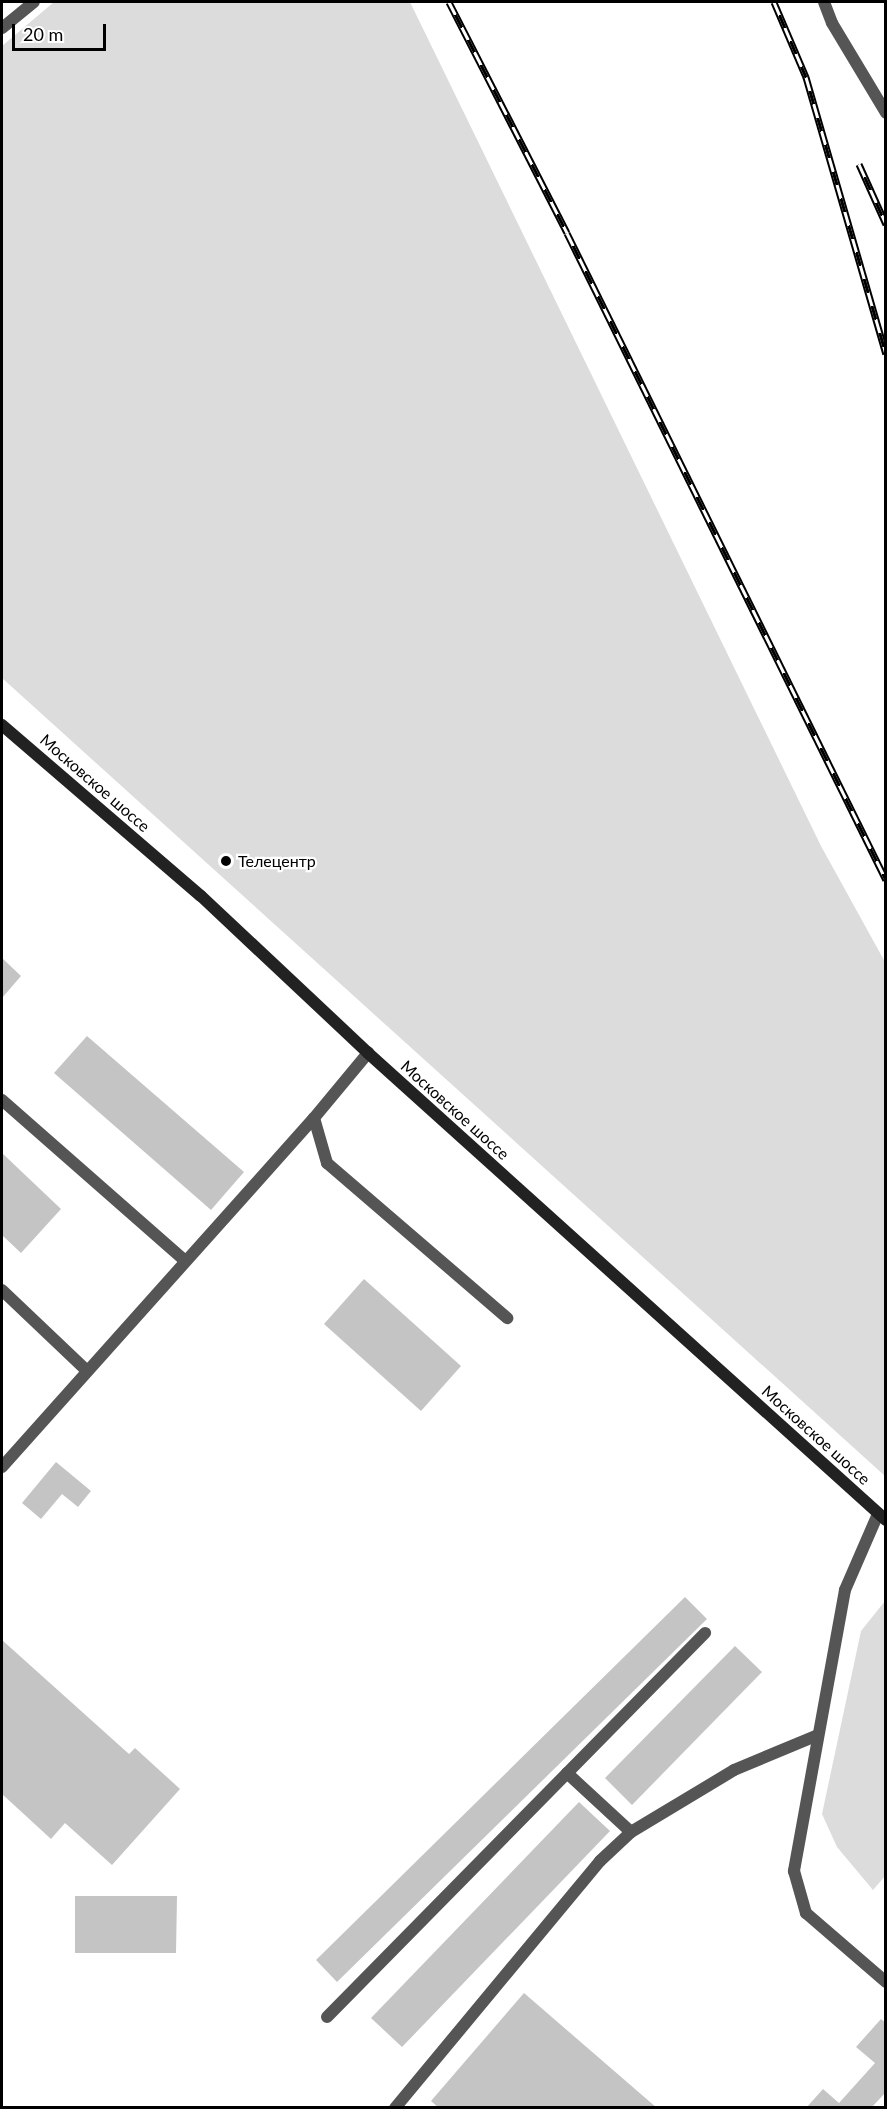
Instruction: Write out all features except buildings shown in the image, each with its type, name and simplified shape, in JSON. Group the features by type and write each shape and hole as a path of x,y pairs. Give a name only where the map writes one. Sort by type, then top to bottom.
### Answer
{"main road":[{"name":"Московское шоссе","path":"2,725 201,896 368,1053 882,1517"}],"street":[{"path":"2,28 33,2"},
{"path":"824,2 832,23 885,113"},
{"path":"2,1467 314,1118 368,1053"},
{"path":"2,1100 185,1261"},
{"path":"314,1118 327,1163 507,1318"},
{"path":"2,1290 87,1371"},
{"path":"882,1517 845,1590 794,1870 806,1913 885,1982"},
{"path":"327,2017 705,1633"},
{"path":"395,2108 600,1861 631,1832 734,1770 818,1735"},
{"path":"567,1773 631,1832"}],"shaded area":[{"path":"54,2 410,2 821,846 885,962 885,1476 2,678 2,46"},
{"path":"885,1601 886,1875 873,1890 837,1847 822,1814 861,1631"}],"railway":[{"path":"449,2 567,233 886,880"},
{"path":"774,2 806,77 886,354"},
{"path":"859,164 886,224"}],"place":[{"name":"Телецентр","path":"226,861"}]}
